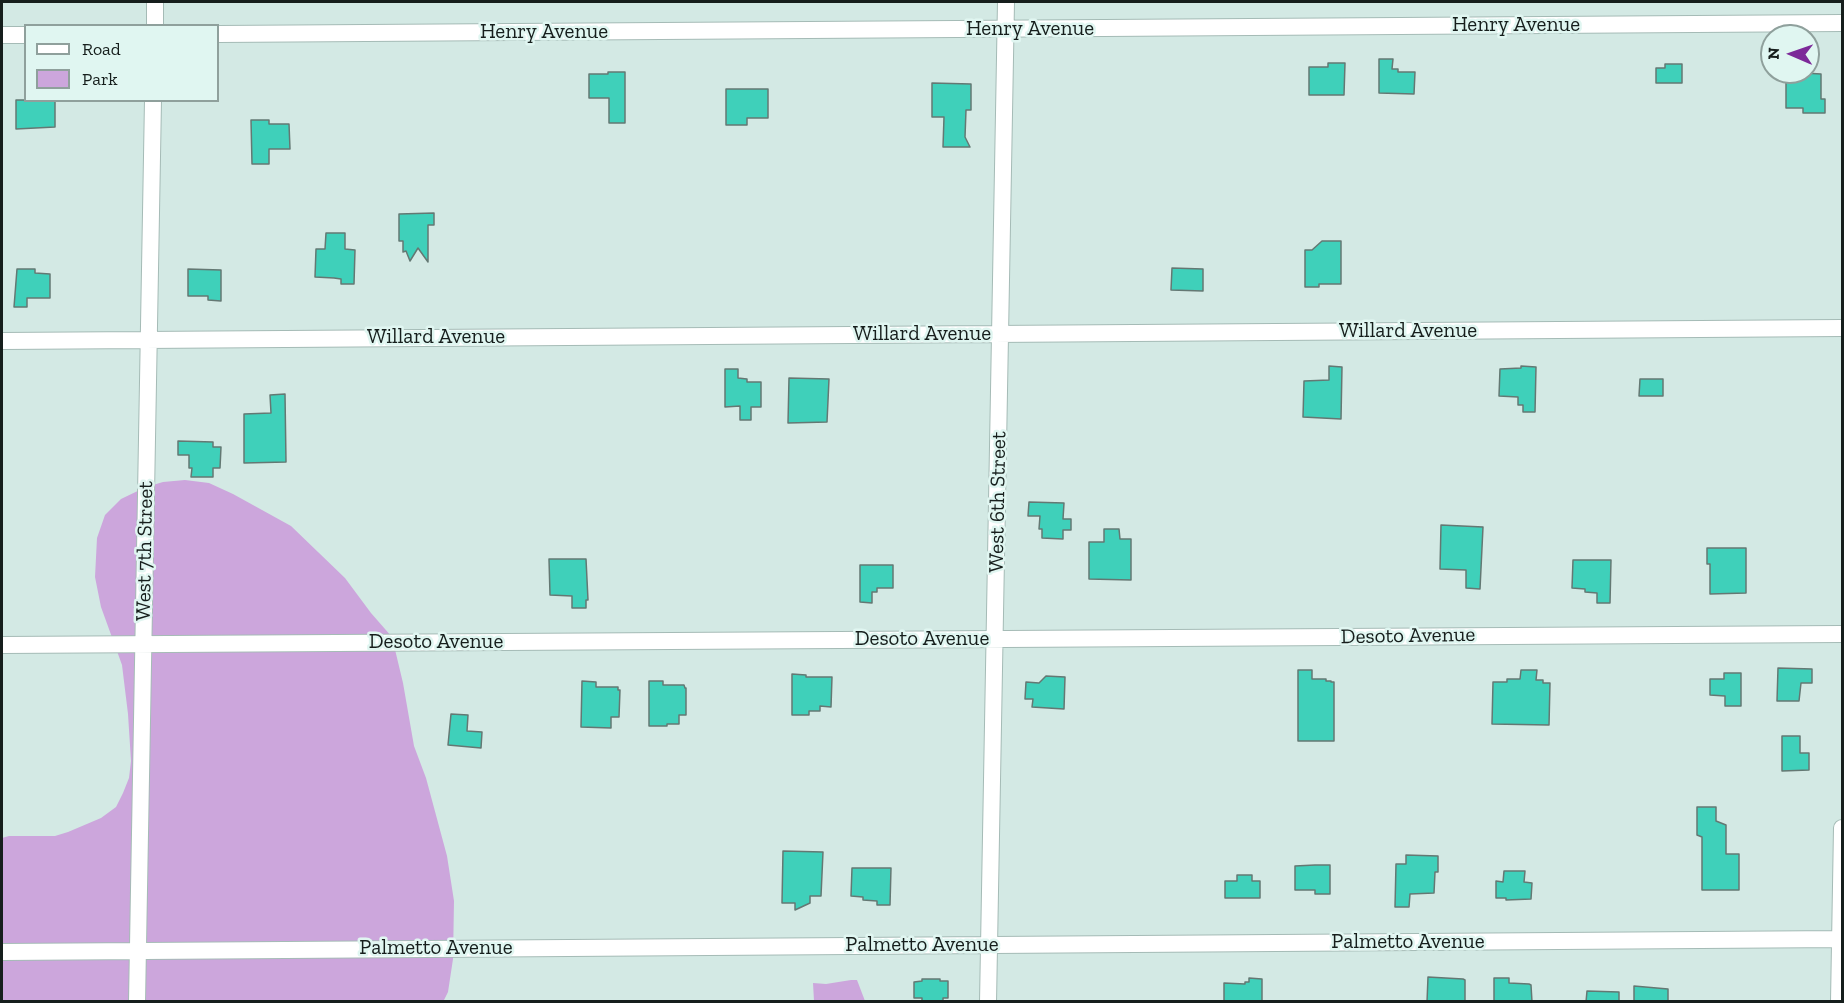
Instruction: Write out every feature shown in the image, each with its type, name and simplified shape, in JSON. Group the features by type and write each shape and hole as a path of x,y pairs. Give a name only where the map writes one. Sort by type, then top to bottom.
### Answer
{"street":[{"path":"155,2 155,24"},
{"name":"West 6th Street","path":"988,1002 1006,2"},
{"name":"Henry Avenue","path":"219,34 1842,23"},
{"path":"2,35 24,35"},
{"name":"West 7th Street","path":"138,1002 153,102"},
{"name":"Willard Avenue","path":"2,341 1842,328"},
{"name":"Desoto Avenue","path":"2,645 1842,634"},
{"path":"1839,1002 1842,939 1842,828"},
{"name":"Palmetto Avenue","path":"2,952 1842,939"}],"green space":[{"path":"185,480 209,483 291,526 345,578 392,637 414,746 426,778 447,856 454,901 453,959 448,992 443,1002 2,1002 2,838 55,836 101,818 116,807 129,778 131,761 122,665 101,607 95,577 97,538 105,515 121,499 146,487 163,482"},
{"path":"857,980 865,1001 814,1001 813,983 826,984"}],"building":[{"path":"1379,59 1393,59 1392,69 1398,69 1398,72 1415,72 1414,94 1379,93"},
{"path":"1328,63 1345,63 1344,95 1309,95 1309,67 1328,67"},
{"path":"1665,64 1682,64 1682,83 1656,83 1656,68 1665,68"},
{"path":"608,72 625,72 625,123 609,123 609,98 589,98 589,74 608,74"},
{"path":"1821,74 1821,99 1825,99 1825,113 1803,113 1803,108 1786,108 1786,84 1820,84"},
{"path":"932,83 971,84 971,110 966,110 965,137 970,147 943,147 944,117 932,117"},
{"path":"726,89 768,89 768,118 747,118 747,125 726,125"},
{"path":"16,100 55,102 55,127 16,129"},
{"path":"251,120 269,120 269,124 289,124 290,149 269,149 269,164 252,164"},
{"path":"434,213 434,225 428,225 428,262 418,248 410,261 406,251 403,252 403,241 399,241 399,214"},
{"path":"326,233 345,233 345,249 355,250 354,284 341,284 341,279 315,277 316,249 325,249"},
{"path":"1322,241 1341,241 1341,284 1319,284 1319,287 1305,287 1305,250 1312,250"},
{"path":"1172,268 1203,269 1203,291 1171,290"},
{"path":"17,269 35,269 35,273 50,274 50,298 27,298 27,307 14,307"},
{"path":"188,269 221,270 221,301 208,300 208,296 188,296"},
{"path":"1329,366 1342,367 1341,419 1303,417 1304,381 1329,380"},
{"path":"1521,366 1536,367 1535,412 1523,412 1523,405 1518,405 1518,397 1499,396 1500,369 1521,368"},
{"path":"725,369 738,369 738,378 747,379 747,382 761,382 761,407 751,407 751,420 740,420 740,406 725,407"},
{"path":"789,378 829,379 827,422 788,423"},
{"path":"1640,379 1663,379 1663,396 1639,396"},
{"path":"285,394 286,462 244,463 244,414 271,413 270,395"},
{"path":"178,441 213,442 213,447 221,447 220,468 213,468 213,477 191,477 192,468 189,468 189,455 178,455"},
{"path":"1029,502 1064,503 1063,519 1071,519 1071,530 1063,530 1063,539 1042,538 1042,529 1039,529 1040,516 1028,516"},
{"path":"1441,525 1483,527 1480,589 1466,588 1466,570 1440,569"},
{"path":"1104,529 1119,529 1120,539 1131,539 1131,580 1089,579 1089,542 1104,542"},
{"path":"1707,548 1746,548 1746,593 1710,594 1710,564 1707,564"},
{"path":"549,559 586,559 588,600 586,600 586,608 572,608 572,596 550,595"},
{"path":"1573,560 1611,560 1610,603 1597,603 1597,593 1572,588"},
{"path":"860,565 893,565 893,588 877,588 877,592 872,592 872,603 860,602"},
{"path":"1778,668 1812,669 1812,683 1801,683 1799,701 1777,701"},
{"path":"1298,670 1312,670 1312,679 1326,679 1326,681 1334,682 1334,741 1298,741"},
{"path":"1521,670 1537,670 1536,680 1550,683 1549,725 1492,724 1493,682 1520,679"},
{"path":"1724,673 1741,673 1741,706 1725,706 1725,696 1710,695 1710,679 1724,679"},
{"path":"792,674 806,675 806,677 832,677 831,707 820,706 820,711 809,711 809,715 792,715"},
{"path":"1046,676 1065,677 1064,709 1032,707 1033,699 1025,699 1026,682 1039,683"},
{"path":"582,681 596,682 596,687 618,687 620,690 619,717 611,717 611,728 581,727"},
{"path":"649,681 663,681 663,685 684,685 686,715 679,715 679,724 649,726"},
{"path":"451,714 468,715 467,731 482,732 481,748 448,745"},
{"path":"1782,736 1800,736 1800,753 1809,753 1809,770 1782,771"},
{"path":"1697,807 1716,807 1716,821 1726,825 1726,854 1739,854 1739,890 1702,890 1702,837 1697,835"},
{"path":"783,851 823,852 821,896 810,896 810,903 795,910 795,903 782,903"},
{"path":"1406,855 1438,856 1434,893 1410,894 1409,907 1395,907 1396,864 1406,864"},
{"path":"1330,865 1330,894 1315,894 1315,890 1295,890 1295,866"},
{"path":"852,868 891,868 890,905 877,905 877,901 851,896"},
{"path":"1504,871 1525,871 1524,882 1532,883 1531,899 1496,898 1496,881 1503,882"},
{"path":"1237,875 1252,875 1252,881 1260,881 1260,898 1225,898 1225,881 1237,881"},
{"path":"1428,977 1465,980 1465,1002 1427,1002"},
{"path":"1249,978 1262,979 1262,1002 1224,1002 1224,983 1245,984 1249,982"},
{"path":"1494,978 1509,978 1509,983 1531,985 1532,1002 1494,1002"},
{"path":"922,979 948,981 948,998 943,998 943,1002 922,1002 922,998 914,998 914,982 922,981"},
{"path":"1634,986 1668,989 1668,1002 1634,1002"},
{"path":"1587,991 1619,992 1619,1002 1586,1002"}]}
